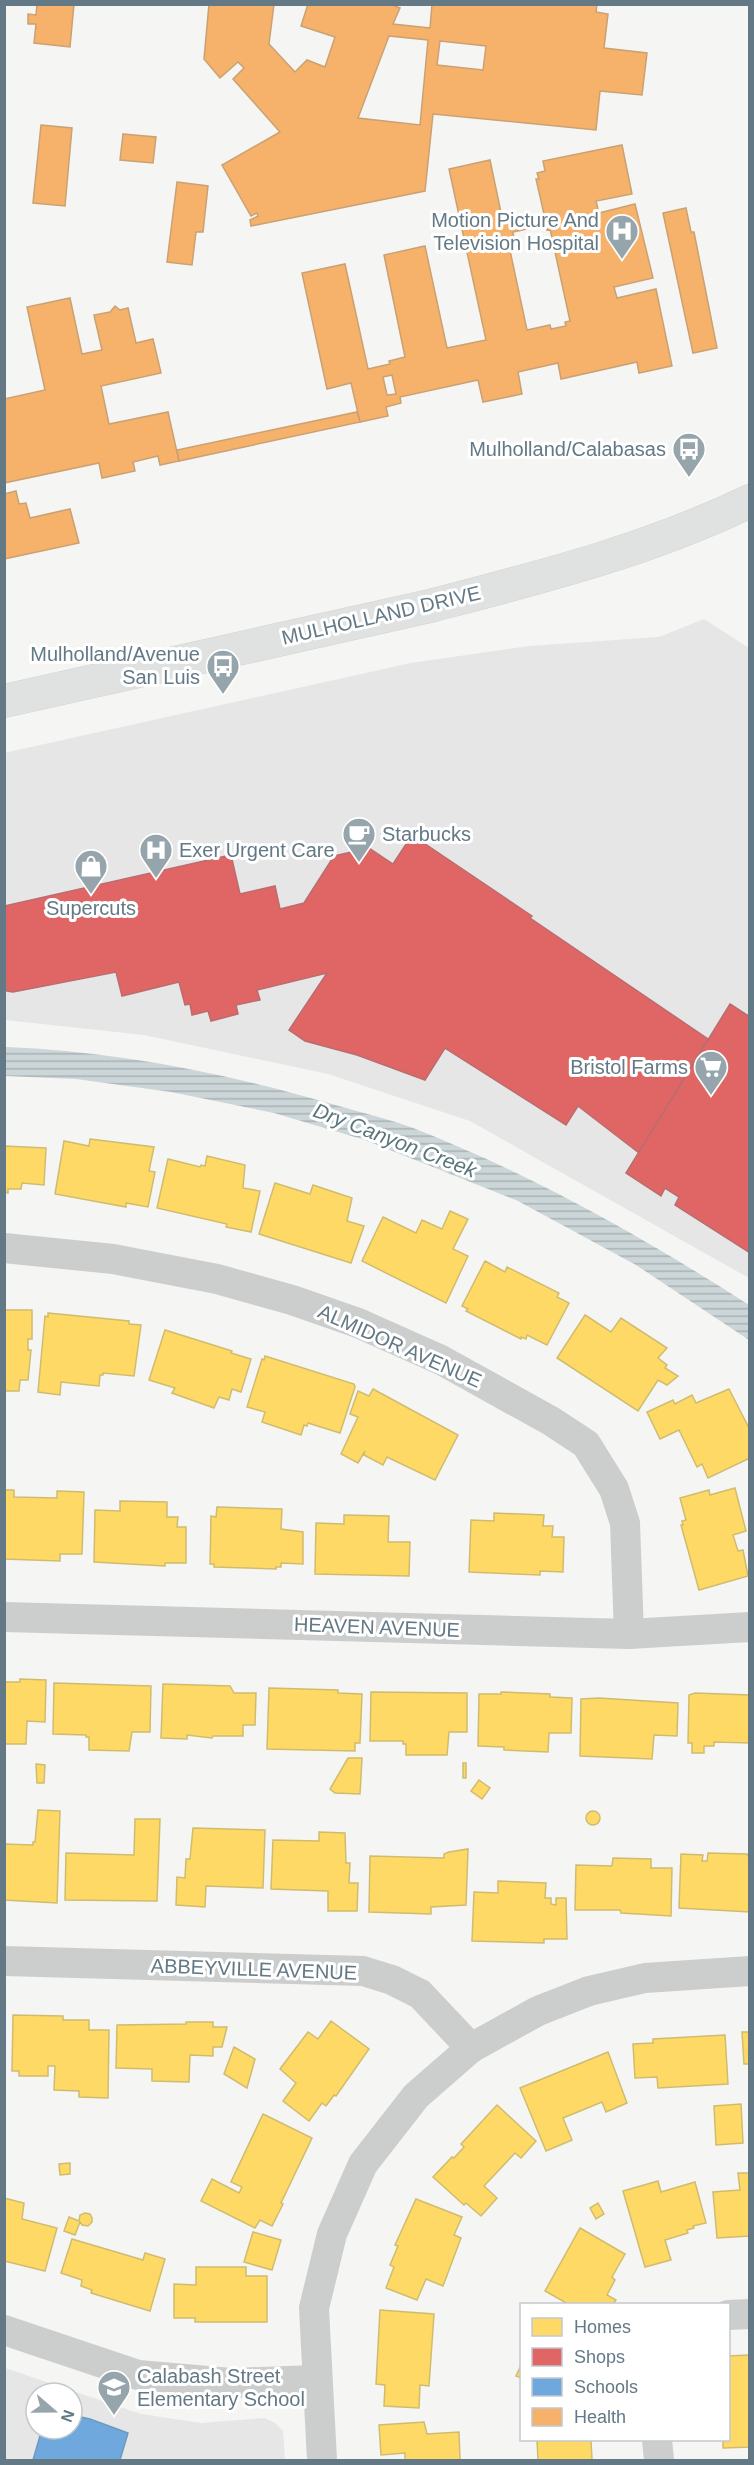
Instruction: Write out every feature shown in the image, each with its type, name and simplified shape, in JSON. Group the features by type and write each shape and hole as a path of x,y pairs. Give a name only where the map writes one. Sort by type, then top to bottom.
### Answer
{"main road":[{"name":"MULHOLLAND DRIVE","path":"4,701 430,606 490,590 615,556 712,519 750,501"}],"street":[{"name":"ALMIDOR AVENUE","path":"4,1248 113,1259 217,1280 292,1300 358,1323 441,1360 551,1421 586,1444 614,1489 625,1522 629,1634"},
{"name":"HEAVEN AVENUE","path":"4,1617 629,1634 750,1627"},
{"name":"ABBEYVILLE AVENUE","path":"4,1961 363,1971 392,1980 420,1994 471,2048"},
{"path":"322,2460 314,2308 332,2234 363,2164 417,2096 471,2048 538,2011 590,1991 645,1978 750,1971"},
{"path":"730,2315 750,2314"},
{"path":"4,2330 138,2375 231,2383 316,2379"},
{"path":"657,2441 658,2460"}],"shaded area":[{"path":"704,619 749,648 749,1278 470,1121 328,1074 144,1035 5,1020 4,753 411,663 529,646 659,637"},
{"name":"Calabash Street Elementary School","path":"5,2368 43,2381 24,2381 24,2441 84,2441 84,2395 141,2414 201,2423 265,2418 275,2423 283,2431 285,2460 5,2460"}],"water":[{"name":"Dry Canyon Creek","path":"4,1047 89,1053 215,1074 298,1094 413,1128 457,1146 586,1208 749,1305 749,1340 636,1265 518,1201 365,1140 274,1113 171,1092 76,1079 5,1076"}],"building: Homes":[{"path":"90,1139 154,1147 149,1171 155,1172 148,1207 126,1203 126,1207 55,1194 64,1141 89,1146"},
{"path":"4,1146 46,1148 44,1185 22,1183 21,1189 8,1189 8,1193 4,1192"},
{"path":"207,1156 245,1165 243,1188 260,1191 251,1232 226,1227 227,1224 157,1208 168,1159 200,1167 205,1166"},
{"path":"275,1183 310,1194 313,1185 352,1198 347,1221 364,1226 351,1263 259,1234"},
{"path":"450,1211 468,1219 453,1249 468,1256 446,1303 362,1261 383,1217 416,1233 422,1220 442,1229"},
{"path":"485,1261 505,1272 507,1267 559,1293 557,1297 569,1303 547,1345 527,1335 526,1339 521,1337 521,1339 466,1311 468,1309 462,1306"},
{"path":"4,1310 32,1310 32,1339 28,1339 28,1350 31,1350 28,1380 20,1380 19,1391 4,1391"},
{"path":"48,1313 129,1321 129,1324 141,1325 134,1376 103,1373 100,1375 99,1386 61,1382 60,1395 38,1392 45,1316 48,1317"},
{"path":"585,1315 611,1332 621,1318 667,1348 658,1358 667,1365 665,1368 678,1376 667,1385 658,1380 638,1411 557,1358"},
{"path":"165,1330 251,1359 241,1392 232,1389 229,1400 219,1397 214,1408 172,1393 175,1388 149,1380"},
{"path":"265,1356 354,1384 340,1433 308,1423 307,1426 304,1425 301,1435 262,1422 265,1412 247,1407 262,1359 264,1360"},
{"path":"373,1389 458,1435 435,1480 387,1457 383,1465 364,1455 365,1451 358,1463 341,1454 358,1417 350,1414 358,1391 369,1396"},
{"path":"729,1389 750,1430 750,1458 708,1478 702,1464 697,1467 679,1430 660,1439 647,1412 673,1400 675,1404 692,1395 696,1403"},
{"path":"735,1488 746,1531 733,1535 738,1551 743,1550 748,1576 699,1590 681,1525 683,1525 682,1521 686,1520 680,1498 709,1490 710,1495"},
{"path":"4,1490 14,1490 14,1497 57,1498 57,1491 84,1492 82,1554 60,1554 60,1561 4,1559"},
{"path":"120,1501 167,1502 167,1517 178,1517 177,1527 186,1527 186,1563 165,1563 165,1566 94,1562 95,1510 120,1511"},
{"path":"217,1507 282,1509 281,1529 303,1532 303,1564 281,1563 281,1567 276,1567 276,1569 214,1567 214,1564 210,1564 211,1516 216,1517"},
{"path":"494,1513 544,1515 543,1526 553,1526 552,1537 564,1537 563,1572 540,1571 540,1575 469,1572 471,1520 494,1521"},
{"path":"344,1515 389,1516 388,1542 410,1542 409,1576 315,1574 316,1523 344,1524"},
{"path":"20,1679 46,1680 45,1722 27,1721 26,1744 4,1744 4,1682 20,1682"},
{"path":"54,1683 151,1686 150,1732 132,1732 129,1751 89,1750 89,1737 86,1735 53,1734"},
{"path":"163,1684 230,1686 234,1693 256,1693 255,1725 243,1725 243,1736 213,1736 212,1738 187,1735 187,1739 161,1738"},
{"path":"269,1688 338,1690 338,1693 362,1694 360,1743 355,1743 355,1751 267,1749"},
{"path":"371,1692 467,1693 467,1732 449,1732 447,1755 406,1755 406,1744 403,1744 403,1741 370,1741"},
{"path":"501,1692 550,1694 550,1697 572,1698 571,1733 549,1733 548,1752 478,1746 479,1694 501,1694"},
{"path":"695,1693 750,1695 750,1743 714,1742 714,1746 704,1746 704,1753 692,1753 692,1743 688,1743 689,1695"},
{"path":"581,1699 678,1703 677,1736 654,1735 652,1759 580,1756"},
{"path":"348,1758 362,1758 360,1794 335,1793 330,1789"},
{"path":"463,1763 466,1763 466,1778 463,1778"},
{"path":"36,1764 45,1765 44,1783 37,1783"},
{"path":"479,1780 490,1788 482,1799 471,1791"},
{"path":"38,1810 60,1811 57,1903 4,1900 4,1844 33,1845"},
{"path":"593,1811 598,1813 600,1818 598,1823 593,1825 588,1823 586,1818 588,1813"},
{"path":"135,1819 160,1819 157,1901 65,1900 66,1853 134,1855"},
{"path":"193,1828 265,1830 263,1888 206,1886 205,1907 176,1905 177,1877 185,1878 186,1859 190,1859"},
{"path":"319,1832 345,1833 346,1863 350,1863 349,1883 358,1883 357,1911 328,1911 328,1891 271,1889 273,1840 319,1841"},
{"path":"468,1849 466,1905 431,1907 431,1914 369,1912 370,1856 444,1858 444,1854 449,1852"},
{"path":"708,1853 747,1854 750,1859 750,1912 679,1908 681,1854 703,1855 702,1861 707,1861"},
{"path":"613,1858 651,1859 651,1868 672,1868 671,1916 621,1913 620,1910 575,1910 576,1865 612,1866"},
{"path":"498,1881 546,1883 545,1898 551,1898 551,1904 556,1905 556,1898 566,1898 567,1939 544,1939 544,1943 472,1941 474,1892 498,1893"},
{"path":"13,2015 63,2016 63,2020 89,2020 89,2030 109,2030 108,2098 79,2097 79,2091 54,2090 55,2066 48,2066 48,2076 19,2076 19,2071 12,2071"},
{"path":"331,2021 369,2049 336,2096 334,2095 326,2106 322,2103 309,2121 283,2101 296,2083 280,2069 308,2032 318,2039"},
{"path":"186,2022 213,2022 213,2027 227,2027 222,2047 213,2047 213,2056 190,2055 189,2082 152,2081 152,2069 116,2068 117,2025 186,2024"},
{"path":"742,2032 750,2032 750,2064 744,2064"},
{"path":"725,2035 728,2084 658,2088 657,2077 635,2078 633,2044 653,2043 653,2039"},
{"path":"234,2047 255,2059 247,2088 224,2074"},
{"path":"608,2052 627,2103 606,2112 602,2102 563,2118 572,2140 546,2151 520,2088"},
{"path":"741,2104 743,2143 716,2145 714,2106"},
{"path":"497,2105 536,2141 521,2158 515,2153 484,2186 497,2198 481,2216 466,2203 464,2205 433,2177 464,2147 461,2144"},
{"path":"263,2114 312,2138 272,2226 260,2220 255,2228 201,2201 212,2179 239,2193 242,2187 231,2182"},
{"path":"70,2163 70,2174 60,2175 59,2164"},
{"path":"738,2173 750,2173 750,2236 717,2238 713,2192 740,2190"},
{"path":"658,2181 661,2192 695,2182 706,2223 693,2226 694,2228 687,2230 688,2233 665,2240 671,2260 645,2267 623,2191"},
{"path":"4,2198 24,2203 22,2219 57,2228 45,2271 4,2261"},
{"path":"416,2199 462,2217 454,2235 461,2238 443,2286 426,2279 417,2300 386,2288 394,2267 390,2265 398,2246 395,2245"},
{"path":"598,2203 604,2214 596,2219 590,2208"},
{"path":"90,2214 92,2218 88,2226 80,2222 75,2235 64,2231 69,2217 79,2221 80,2215"},
{"path":"580,2228 625,2254 612,2277 615,2280 607,2295 616,2300 614,2303 566,2303 545,2291"},
{"path":"253,2232 281,2240 272,2270 244,2262"},
{"path":"72,2239 143,2260 145,2253 165,2259 150,2311 91,2293 92,2290 81,2286 82,2280 61,2273"},
{"path":"196,2267 246,2267 246,2276 267,2276 267,2322 195,2322 195,2318 174,2318 174,2284 196,2285"},
{"path":"380,2310 434,2314 429,2386 420,2385 419,2408 384,2406 385,2385 376,2384"},
{"path":"750,2355 750,2447 723,2448 723,2441 730,2441 730,2356"},
{"path":"424,2422 427,2434 459,2432 460,2460 405,2460 405,2453 381,2455 379,2425"},
{"path":"537,2441 591,2441 592,2460 538,2460"}],"building: Shops":[{"path":"412,835 708,1039 639,1153 578,1106 566,1125 445,1048 425,1080 357,1055 305,1041 289,1030 327,973 257,990 260,1000 236,1005 238,1014 211,1021 208,1011 192,1015 190,1004 185,1005 179,982 122,996 116,972 13,992 7,991 4,986 4,906 231,855 240,894 275,886 280,909 304,903 334,856 369,848 393,864"},
{"name":"Bristol Farms","path":"730,1004 750,1017 750,1253 675,1205 679,1197 665,1188 661,1196 626,1173"}],"building: Schools":[{"path":"84,2418 128,2433 120,2460 33,2460 39,2441 84,2441"}],"building: Health":[{"path":"37,4 74,4 70,47 34,43 36,24 28,24 28,14 36,15"},
{"path":"209,4 274,4 269,44 295,72 307,60 325,67 335,37 301,26 308,4 390,4 400,8 393,24 430,28 432,4 597,4 596,12 608,14 604,48 647,53 642,95 600,91 596,130 433,114 425,191 251,226 250,220 258,216 257,213 251,216 222,165 280,132 233,79 244,68 238,62 220,78 204,59","holes":["389,36 428,40 420,125 358,118","440,41 486,46 483,70 437,65"]},
{"path":"41,125 72,128 65,206 33,203"},
{"path":"123,134 156,137 153,163 120,160"},
{"path":"622,145 632,194 596,201 599,213 635,204 653,278 614,287 617,298 656,289 672,366 639,373 637,362 561,379 558,363 518,372 522,394 483,402 478,380 400,397 401,403 386,407 388,416 360,422 351,383 327,389 302,273 345,264 368,369 390,364 389,361 405,357 384,255 425,246 447,348 486,340 449,169 490,160 503,222 544,214 536,179 539,179 537,173 545,171 543,161","holes":["546,225 547,230 550,229 570,321 565,322 566,326 551,329 550,325 527,330 508,241 514,239 513,232","392,375 396,394 387,395 383,377"]},
{"path":"177,182 208,186 203,232 196,232 192,265 167,262"},
{"path":"686,208 691,232 694,232 717,348 693,353 663,213"},
{"path":"70,298 82,354 102,350 94,315 110,312 115,306 120,310 128,308 136,343 153,339 161,373 101,386 109,424 168,412 179,461 160,465 158,456 133,462 135,471 102,478 99,463 4,483 4,399 45,390 27,307"},
{"path":"357,412 360,422 179,461 177,450"},
{"path":"16,491 19,504 26,503 30,518 70,509 79,543 4,559 4,494"}],"place":[{"name":"Motion Picture And Television Hospital","path":"622,260"},
{"name":"Mulholland/Calabasas","path":"689,478"},
{"name":"Mulholland/Avenue San Luis","path":"223,695"},
{"name":"Starbucks","path":"359,863"},
{"name":"Exer Urgent Care","path":"156,879"},
{"name":"Supercuts","path":"91,895"},
{"name":"Bristol Farms","path":"711,1096"},
{"name":"Calabash Street Elementary School","path":"114,2416"}]}
